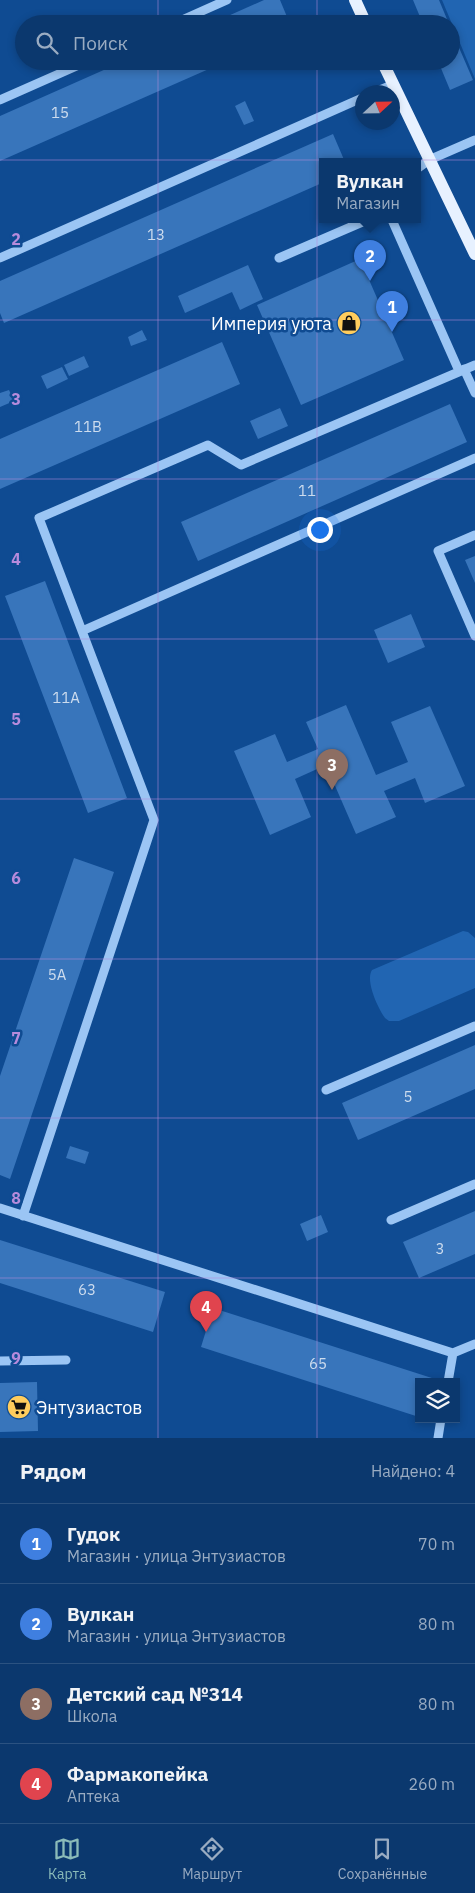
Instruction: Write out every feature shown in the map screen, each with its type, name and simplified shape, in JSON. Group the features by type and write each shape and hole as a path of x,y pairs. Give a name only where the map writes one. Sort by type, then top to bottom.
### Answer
{"main road":[{"path":"355,0 362,15"},
{"path":"386,70 392,85"},
{"path":"400,101 475,254"}],"lane":[{"path":"193,15 227,0"},
{"path":"0,100 68,70"},
{"path":"0,258 355,101"},
{"path":"421,166 429,160 475,140"},
{"path":"279,258 360,223"},
{"path":"393,223 462,370 475,393"},
{"path":"23,1216 154,820 39,518 208,445 241,465 475,364"},
{"path":"82,631 475,458"},
{"path":"475,535 438,551 475,636"},
{"path":"326,1090 475,1026"},
{"path":"391,1220 475,1184"},
{"path":"0,1208 453,1353 475,1344"},
{"path":"449,1378 453,1353"},
{"path":"0,1361 66,1360"},
{"path":"438,1438 440,1423"}],"shaded area":[{"path":"442,0 475,0 475,79 460,43 460,15 448,15"},
{"path":"463,931 468,932 475,938 475,988 399,1021 389,1021 385,1018 371,987 370,975 372,970"}],"building":[{"path":"264,0 280,0 286,15 230,15"},
{"path":"413,0 439,0 445,15 419,15"},
{"path":"460,50 473,80 450,90 442,70 460,70"},
{"path":"104,70 207,70 0,161 0,116"},
{"path":"245,101 254,121 244,125 235,106"},
{"path":"333,134 343,158 319,158 319,184 4,323 0,313 0,281"},
{"path":"360,259 404,360 301,405 257,305"},
{"path":"248,265 263,299 240,310 232,292 185,313 178,296"},
{"path":"142,330 147,340 131,346 128,337"},
{"path":"222,342 240,384 0,489 0,439"},
{"path":"84,356 89,367 69,376 64,365"},
{"path":"62,367 68,379 47,389 41,376"},
{"path":"9,390 14,401 0,407 0,393"},
{"path":"450,404 467,442 198,561 181,522"},
{"path":"280,408 288,426 258,439 250,421"},
{"path":"475,556 475,583 465,560"},
{"path":"45,581 127,798 88,813 5,596"},
{"path":"411,614 425,647 388,663 374,630"},
{"path":"346,705 376,775 408,762 391,722 430,706 465,786 425,803 415,778 384,791 396,817 356,834 326,765 295,779 311,817 270,835 234,751 275,734 287,762 318,749 306,722"},
{"path":"74,858 114,872 10,1179 0,1175 0,1076"},
{"path":"475,1045 475,1089 358,1140 342,1103"},
{"path":"70,1146 89,1152 85,1164 66,1158"},
{"path":"475,1211 475,1254 419,1278 403,1242"},
{"path":"321,1215 328,1232 307,1241 300,1224"},
{"path":"0,1240 165,1292 153,1332 0,1283"},
{"path":"213,1308 432,1378 415,1378 415,1416 201,1347"},
{"name":"Энтузиастов","path":"37,1382 38,1431 0,1432 0,1383"}],"place":[{"name":"Вулкан","path":"370,281"},
{"name":"Империя уюта","path":"349,323"},
{"name":"Гудок","path":"392,332"},
{"name":"Детский сад №314","path":"332,790"},
{"name":"Фармакопейка","path":"206,1332"},
{"name":"Энтузиастов","path":"19,1407"}]}
